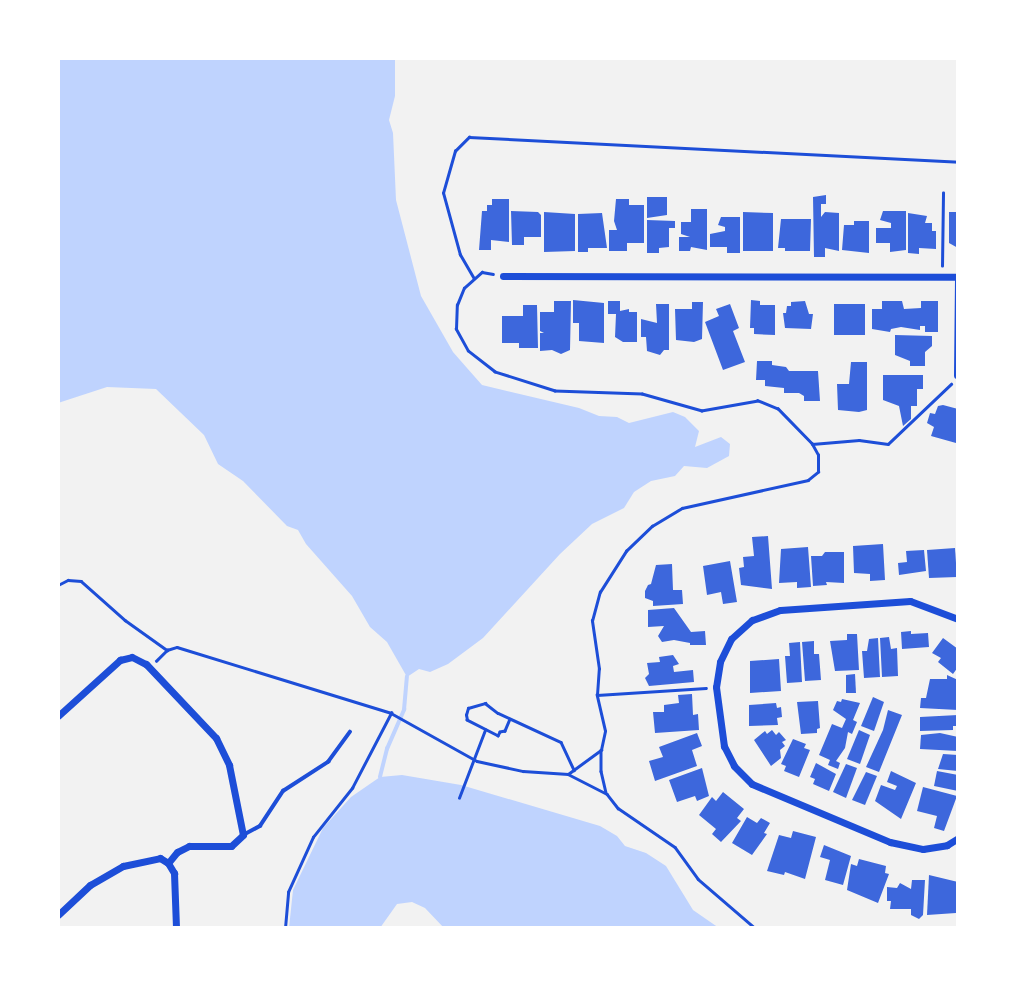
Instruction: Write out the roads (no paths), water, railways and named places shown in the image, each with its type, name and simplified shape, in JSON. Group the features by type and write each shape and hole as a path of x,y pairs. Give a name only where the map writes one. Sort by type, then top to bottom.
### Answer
{"street":[{"path":"503,276 958,277 957,375"},
{"path":"958,620 937,609 910,601 780,610 752,620 731,639 720,662 716,687 724,746 733,765 752,784 890,842 923,849 947,845 958,838"},
{"path":"58,716 120,660 132,657 146,664 225,750 243,835 232,846 190,846 177,852 169,863"},
{"path":"58,915 90,885 123,866 147,858 160,858 169,863 177,884 176,928"}],"lane":[{"path":"243,835 260,826 283,791 328,762 350,732"}],"water":[{"path":"58,58 395,58 395,96 389,120 393,133 396,200 421,296 453,352 482,385 579,408 599,416 617,417 629,423 673,412 685,417 699,431 695,447 721,437 730,444 729,456 707,468 684,466 675,476 651,481 634,492 624,508 592,524 560,554 483,638 448,664 430,672 419,669 407,677 387,642 370,627 352,596 306,544 298,530 287,526 243,481 218,464 204,435 156,389 107,387 58,403"},
{"path":"402,775 461,785 600,826 617,836 625,846 646,853 666,866 693,910 719,928 444,928 425,908 412,902 397,904 380,928 289,928 293,890 323,828 351,797 380,777"}],"waterway":[{"path":"380,777 387,749 404,710 407,677"}]}
